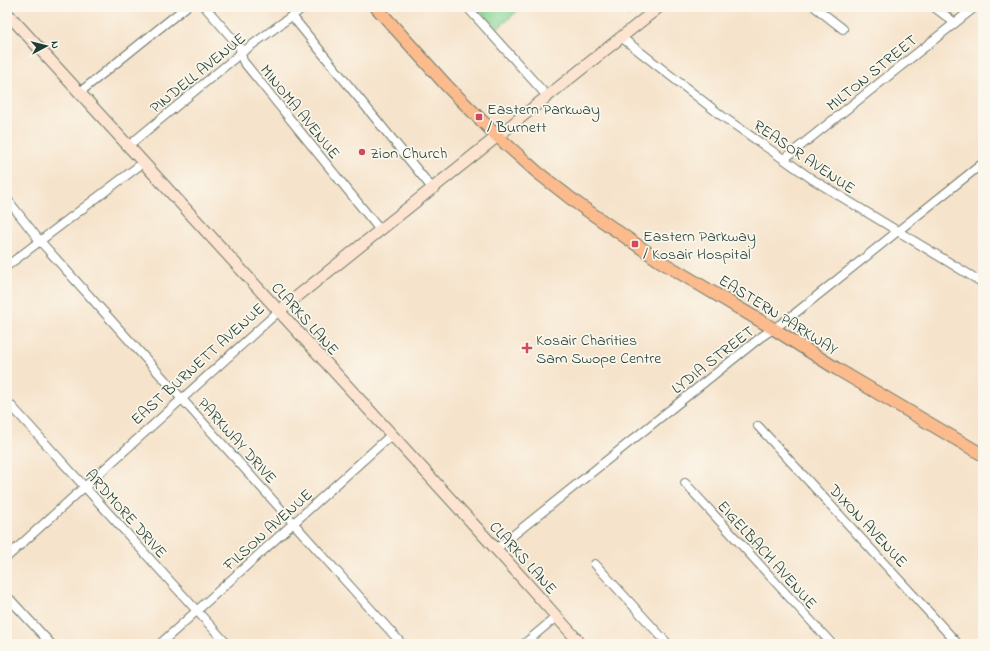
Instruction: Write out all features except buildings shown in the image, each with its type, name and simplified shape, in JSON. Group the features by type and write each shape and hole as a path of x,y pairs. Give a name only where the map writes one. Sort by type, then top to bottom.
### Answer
{"main road":[{"name":"EASTERN PARKWAY","path":"376,7 447,86 497,136 537,172 614,230 660,261 983,456"}],"street":[{"path":"80,92 186,7"},
{"name":"MINOMA AVENUE","path":"205,7 239,46 243,60 380,230"},
{"name":"PINDELL AVENUE","path":"128,146 241,53 304,7"},
{"path":"467,7 547,96"},
{"name":"EAST BURNETT AVENUE","path":"7,557 279,310 659,7"},
{"path":"815,7 843,29"},
{"path":"934,7 955,23"},
{"name":"MILTON STREET","path":"784,159 975,7"},
{"name":"CLARKS LANE","path":"7,13 279,310 581,644"},
{"path":"292,16 432,188"},
{"name":"REASOR AVENUE","path":"621,37 722,116 812,179 983,283"},
{"path":"7,266 144,162"},
{"name":"LYDIA STREET","path":"496,549 761,337 774,329 898,232 983,163"},
{"name":"PARKWAY DRIVE","path":"7,199 40,241 402,644"},
{"name":"ARDMORE DRIVE","path":"7,401 227,644"},
{"name":"DIXON AVENUE","path":"758,426 958,644"},
{"name":"FILSON AVENUE","path":"160,644 391,435"},
{"name":"EIGELBACH AVENUE","path":"685,483 832,644"},
{"path":"595,564 668,644"},
{"path":"9,602 51,644"},
{"path":"524,644 556,617"}],"green space":[{"path":"477,7 522,7 497,29"},
{"path":"621,7 639,7 628,16"}],"place":[{"name":"Eastern Parkway / Burnett","path":"479,117"},
{"name":"Zion Church","path":"362,152"},
{"name":"Eastern Parkway / Kosair Hospital","path":"635,244"},
{"name":"Kosair Charities Sam Swope Centre","path":"527,348"}]}
